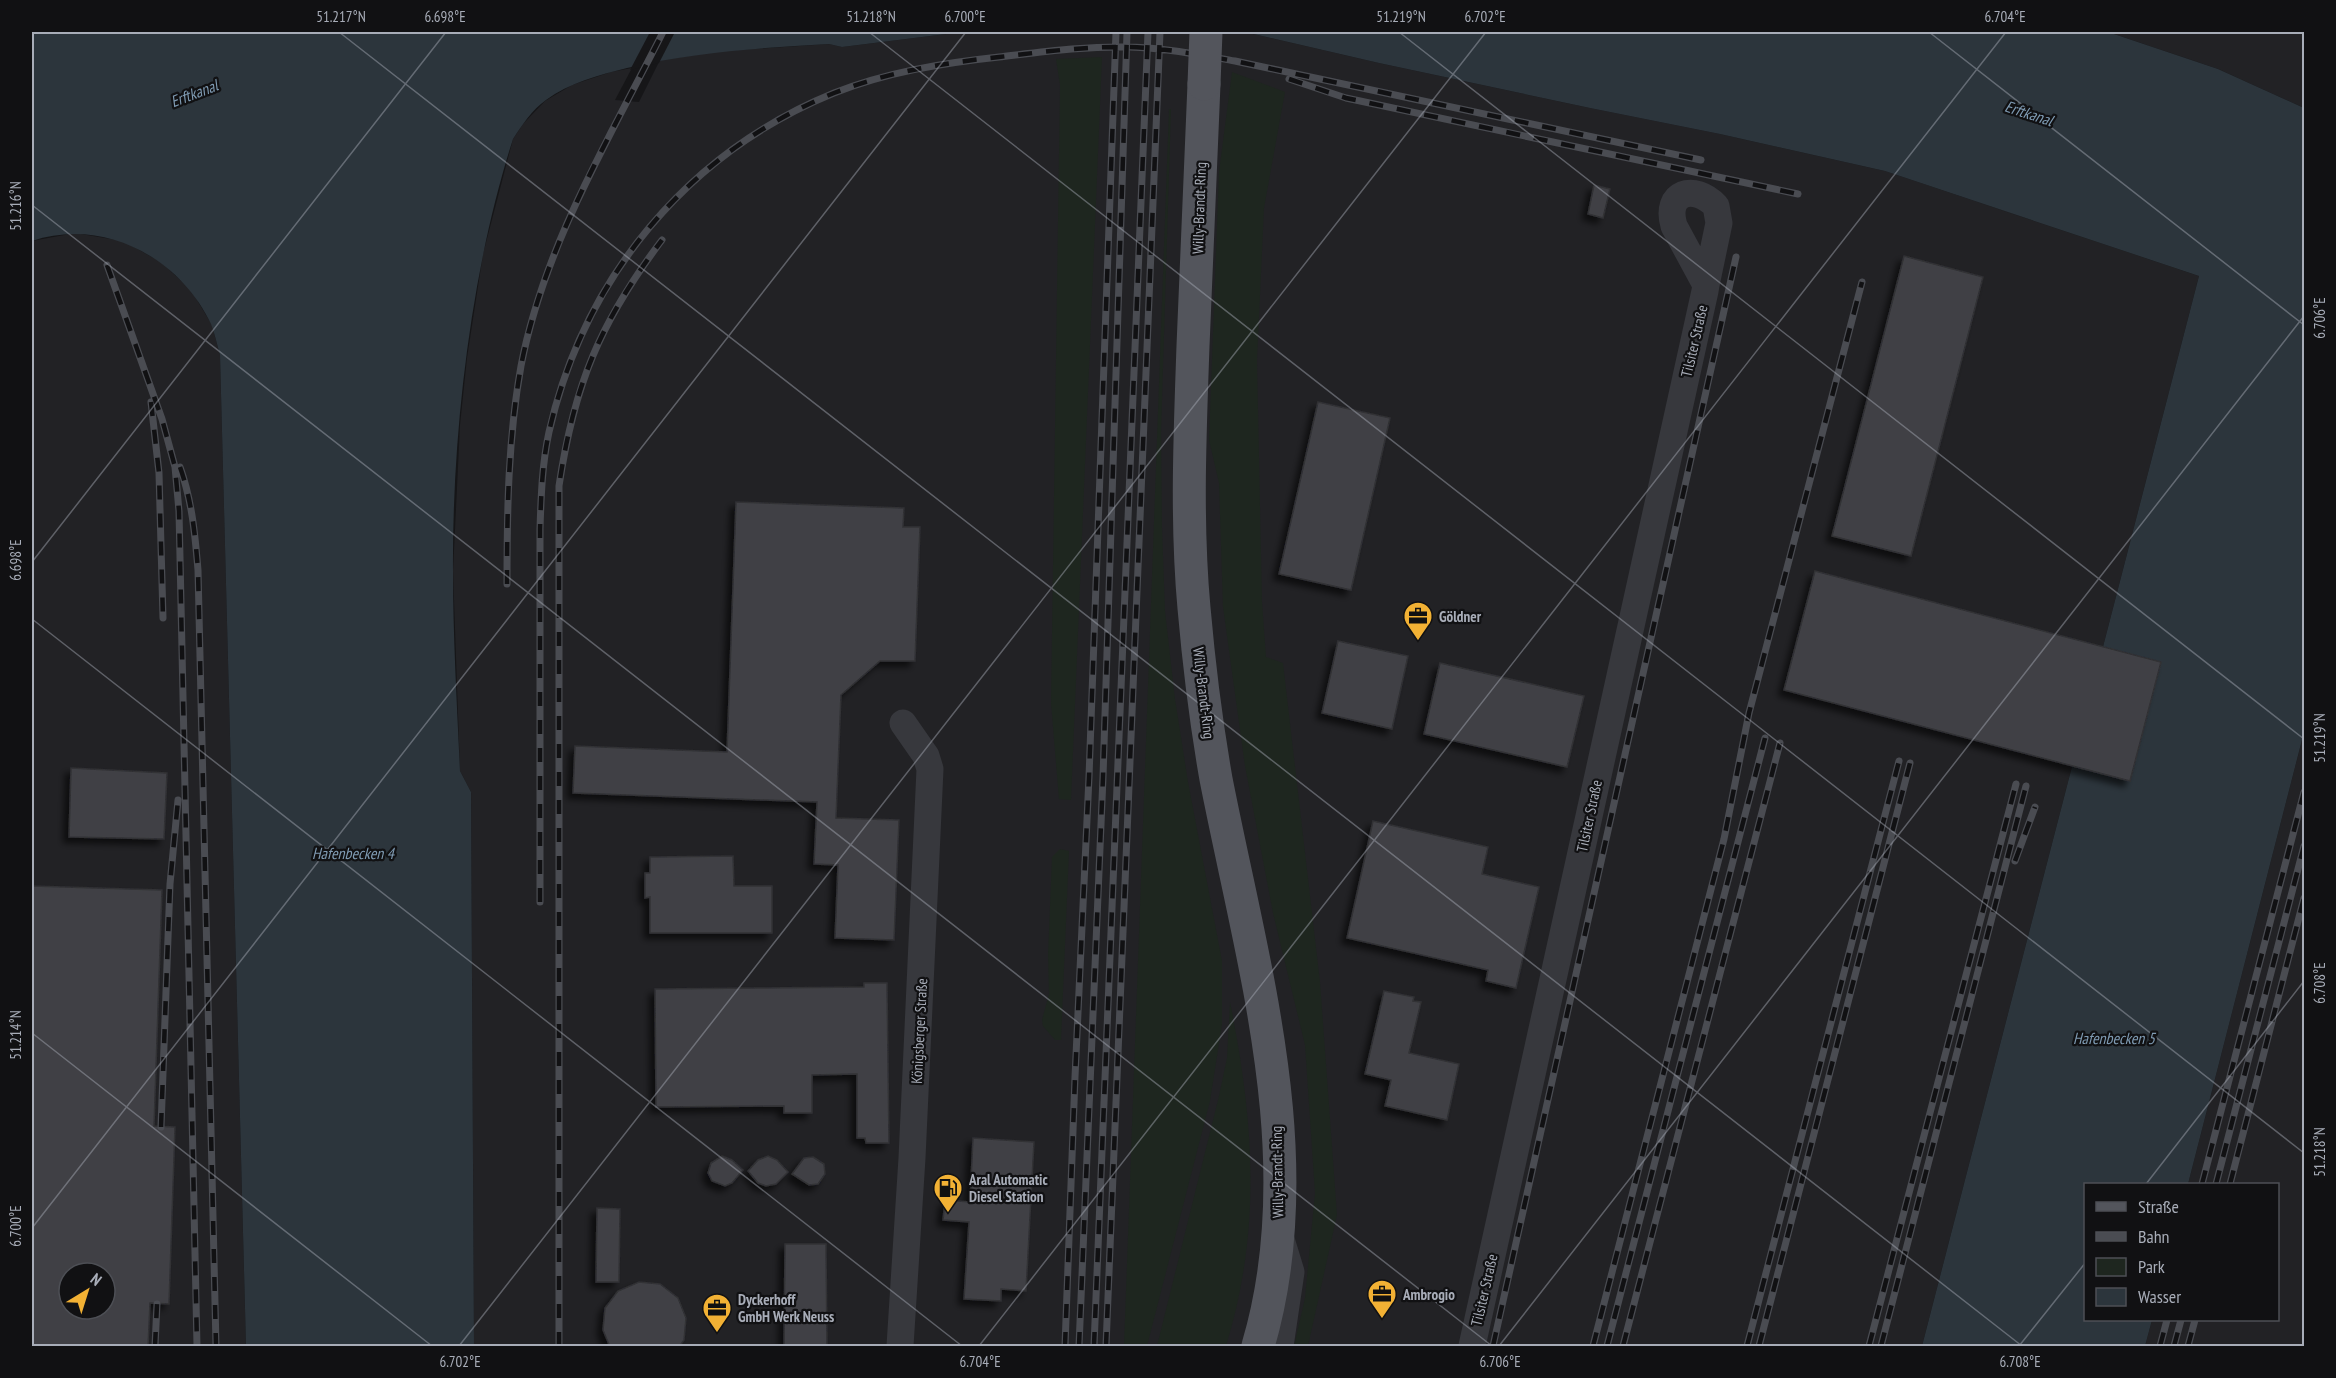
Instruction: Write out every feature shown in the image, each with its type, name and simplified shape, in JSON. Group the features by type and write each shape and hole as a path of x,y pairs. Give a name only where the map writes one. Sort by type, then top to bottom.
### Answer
{"main road":[{"name":"Willy-Brandt-Ring","path":"1206,32 1190,420 1190,525 1194,604 1215,774 1265,1022 1275,1096 1279,1161 1278,1228 1270,1292 1258,1347"}],"street":[{"name":"Tilsiter Straße","path":"1472,1347 1706,285"},
{"name":"Königsberger Straße","path":"900,1347 913,1148 930,769 926,756 903,723"},
{"path":"1278,1228 1291,1272 1280,1347"}],"shaded area":[{"path":"962,32 1245,32 1379,63 1885,171 2199,276 1922,1346 474,1346 471,792 460,771 453,571 460,425 467,358 483,254 513,139 523,124 545,101 572,85 611,72 632,68 615,100 639,102 660,60 722,51 829,44 842,47"},
{"path":"2108,32 2304,32 2304,108 2218,69"},
{"path":"75,233 123,241 161,262 191,290 212,325 220,355 246,1346 32,1346 32,241"},
{"path":"2304,732 2304,1346 2145,1346 2152,1321 2279,1321 2279,1183 2188,1183"}],"green space":[{"path":"1102,57 1071,800 1059,799 1051,703 1060,85 1056,59"},
{"path":"1232,72 1285,92 1264,208 1257,361 1262,602 1266,657 1283,663 1320,982 1337,1215 1308,1346 1294,1346 1305,1298 1315,1193 1305,1045 1273,913 1245,766 1223,607 1219,483 1209,440 1219,172"},
{"path":"1169,109 1171,109 1161,433 1165,611 1175,699 1188,782 1222,961 1222,1024 1210,1101 1147,1346 1124,1346"},
{"path":"1060,849 1069,851 1061,1040 1055,1040 1043,1026 1042,1020 1049,994 1048,955 1052,857"},
{"path":"1230,1002 1245,1090 1249,1132 1249,1217 1245,1259 1237,1302 1226,1346 1157,1346 1219,1096 1227,1058"}],"water":[{"name":"Hafenbecken 4","path":"32,32 962,32 842,47 829,44 727,51 627,68 585,80 555,94 532,113 513,139 498,189 475,296 460,408 454,518 454,621 460,771 471,792 474,1346 246,1346 220,355 211,324 197,300 160,262 112,239 86,235 59,235 32,241"},
{"name":"Hafenbecken 5","path":"1245,32 2108,32 2218,69 2304,108 2304,732 2188,1183 2084,1183 2084,1321 2152,1321 2145,1346 1922,1346 2199,276 1885,171 1379,63"}],"pier":[{"path":"650,32 675,32 659,63 630,70"}],"building":[{"path":"1594,185 1610,189 1603,218 1588,214"},
{"path":"1904,256 1983,277 1911,556 1832,536"},
{"path":"1318,402 1390,418 1351,590 1279,574"},
{"path":"736,502 904,508 903,527 920,527 915,661 880,661 841,695 836,818 899,820 894,940 835,938 838,865 814,864 817,802 573,793 575,746 727,752"},
{"path":"1815,571 2161,662 2130,781 1784,690"},
{"path":"1338,641 1408,656 1392,729 1322,713"},
{"path":"1440,663 1584,696 1567,767 1424,734"},
{"path":"71,768 167,773 164,839 69,837"},
{"path":"1373,821 1488,847 1482,874 1539,887 1516,988 1486,981 1488,970 1347,938"},
{"path":"733,856 734,886 772,886 772,933 650,933 650,897 645,898 645,873 650,873 650,857"},
{"path":"32,886 162,890 154,1126 175,1127 169,1304 150,1303 148,1347 32,1347"},
{"path":"864,983 887,983 889,1143 866,1143 865,1138 857,1138 857,1074 812,1075 812,1113 784,1113 784,1106 656,1107 655,989 864,987"},
{"path":"1384,991 1414,997 1413,1001 1421,1002 1409,1053 1459,1064 1447,1120 1385,1106 1391,1080 1365,1074"},
{"path":"973,1138 1034,1142 1026,1291 1001,1289 1001,1301 964,1299 969,1222 943,1220 945,1200 970,1202"},
{"path":"722,1156 732,1160 743,1170 732,1183 725,1186 712,1181 708,1173 711,1163"},
{"path":"768,1156 777,1160 788,1172 776,1184 766,1186 758,1183 748,1171 758,1160"},
{"path":"813,1157 824,1164 825,1174 818,1184 809,1185 792,1174 804,1158"},
{"path":"597,1208 620,1209 619,1282 596,1282"},
{"path":"785,1244 826,1244 827,1347 784,1347"},
{"path":"639,1282 660,1284 678,1298 686,1318 684,1340 679,1347 610,1347 603,1330 605,1308 618,1291"}],"railway":[{"path":"507,584 508,502 513,421 521,366 531,322 545,278 580,194 663,32"},
{"path":"1065,1346 1089,777 1116,32"},
{"path":"1079,1346 1103,777 1127,32"},
{"path":"1094,1346 1148,32"},
{"path":"1106,1346 1160,32"},
{"path":"540,902 541,505 543,468 549,432 565,376 588,322 616,273 650,227 688,186 732,150 781,118 834,93 874,79 915,69 1048,51 1130,47 1169,50 1235,61 1701,160"},
{"path":"1289,79 1346,98 1798,194"},
{"path":"559,1346 559,486 573,416 593,356 622,299 662,240"},
{"path":"1493,1346 1736,257"},
{"path":"107,265 162,419 175,467 179,511 197,1346"},
{"path":"1593,1346 1724,839 1749,713 1862,282"},
{"path":"151,402 159,473 163,618"},
{"path":"180,467 190,505 198,570 216,1346"},
{"path":"1607,1346 1765,738"},
{"path":"1623,1346 1780,743"},
{"path":"1747,1346 1899,761"},
{"path":"1759,1346 1910,763"},
{"path":"1869,1346 2016,784"},
{"path":"1881,1346 2026,786"},
{"path":"2202,1183 2304,792"},
{"path":"161,1127 170,884 178,800"},
{"path":"2015,861 2035,807"},
{"path":"2216,1183 2304,846"},
{"path":"2230,1183 2304,898"},
{"path":"155,1346 157,1304"},
{"path":"2160,1346 2167,1321"},
{"path":"2174,1346 2181,1321"},
{"path":"2188,1346 2195,1321"}],"place":[{"name":"Göldner","path":"1418,642"},
{"name":"Aral Automatic Diesel Station","path":"948,1214"},
{"name":"Ambrogio","path":"1382,1320"},
{"name":"Dyckerhoff GmbH Werk Neuss","path":"717,1334"}],"water label":[{"name":"Erftkanal","path":"194,93"},
{"name":"Erftkanal","path":"2029,113"}]}
